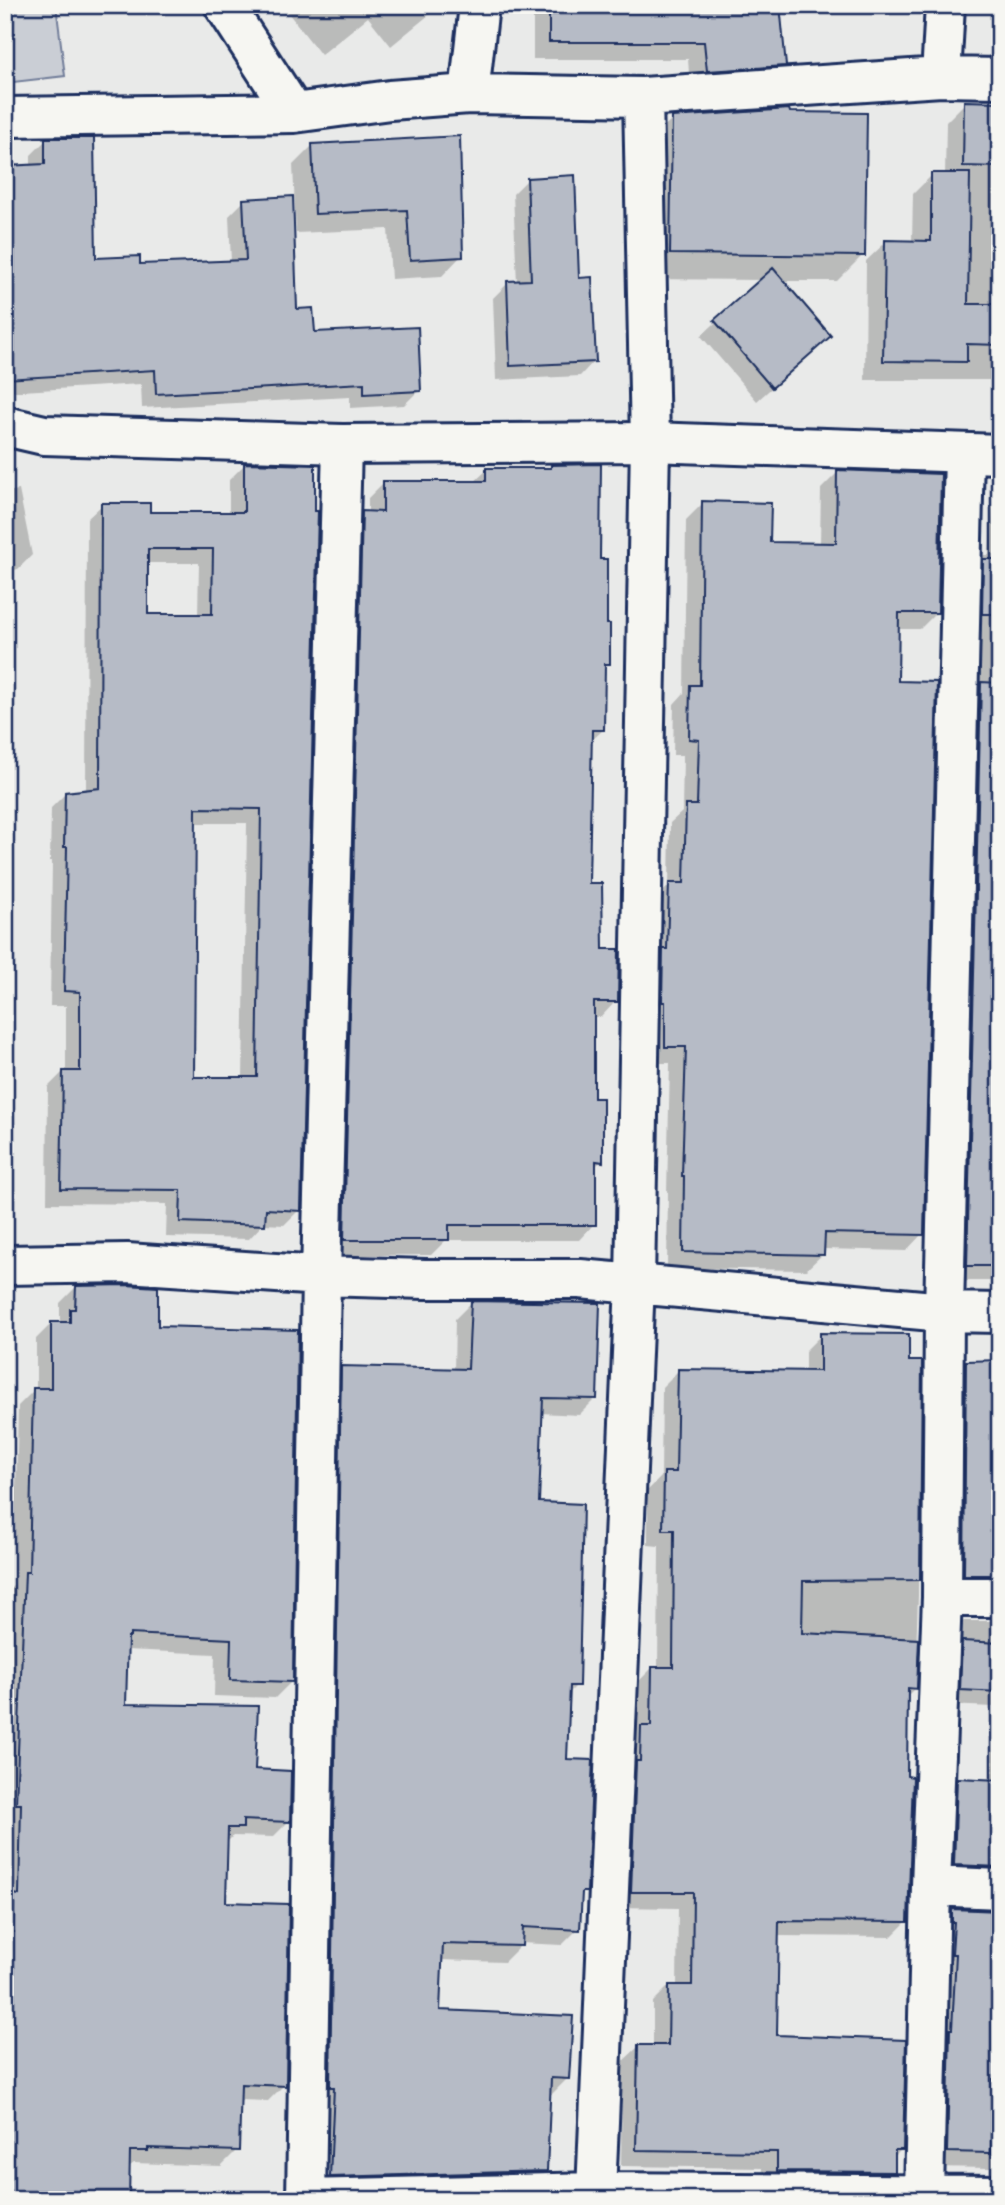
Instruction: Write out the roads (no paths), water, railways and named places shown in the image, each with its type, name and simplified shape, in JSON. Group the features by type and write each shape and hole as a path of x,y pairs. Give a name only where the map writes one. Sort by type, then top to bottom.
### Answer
{"street":[{"path":"224,5 294,113"},
{"path":"469,94 480,5"},
{"path":"941,77 945,5"},
{"path":"5,117 294,113 390,100 469,94 643,97 941,77 1000,78"},
{"path":"596,2192 635,1283 649,442 643,97"},
{"path":"5,426 44,435 342,444 649,442 982,454 944,1312 942,1597 931,1886 924,2193"},
{"path":"342,444 321,1276 306,2199 596,2192 1000,2195"},
{"path":"5,1265 127,1264 321,1276 580,1279 944,1312 1000,1312"},
{"path":"942,1597 1000,1597"},
{"path":"931,1886 1000,1889"}]}
